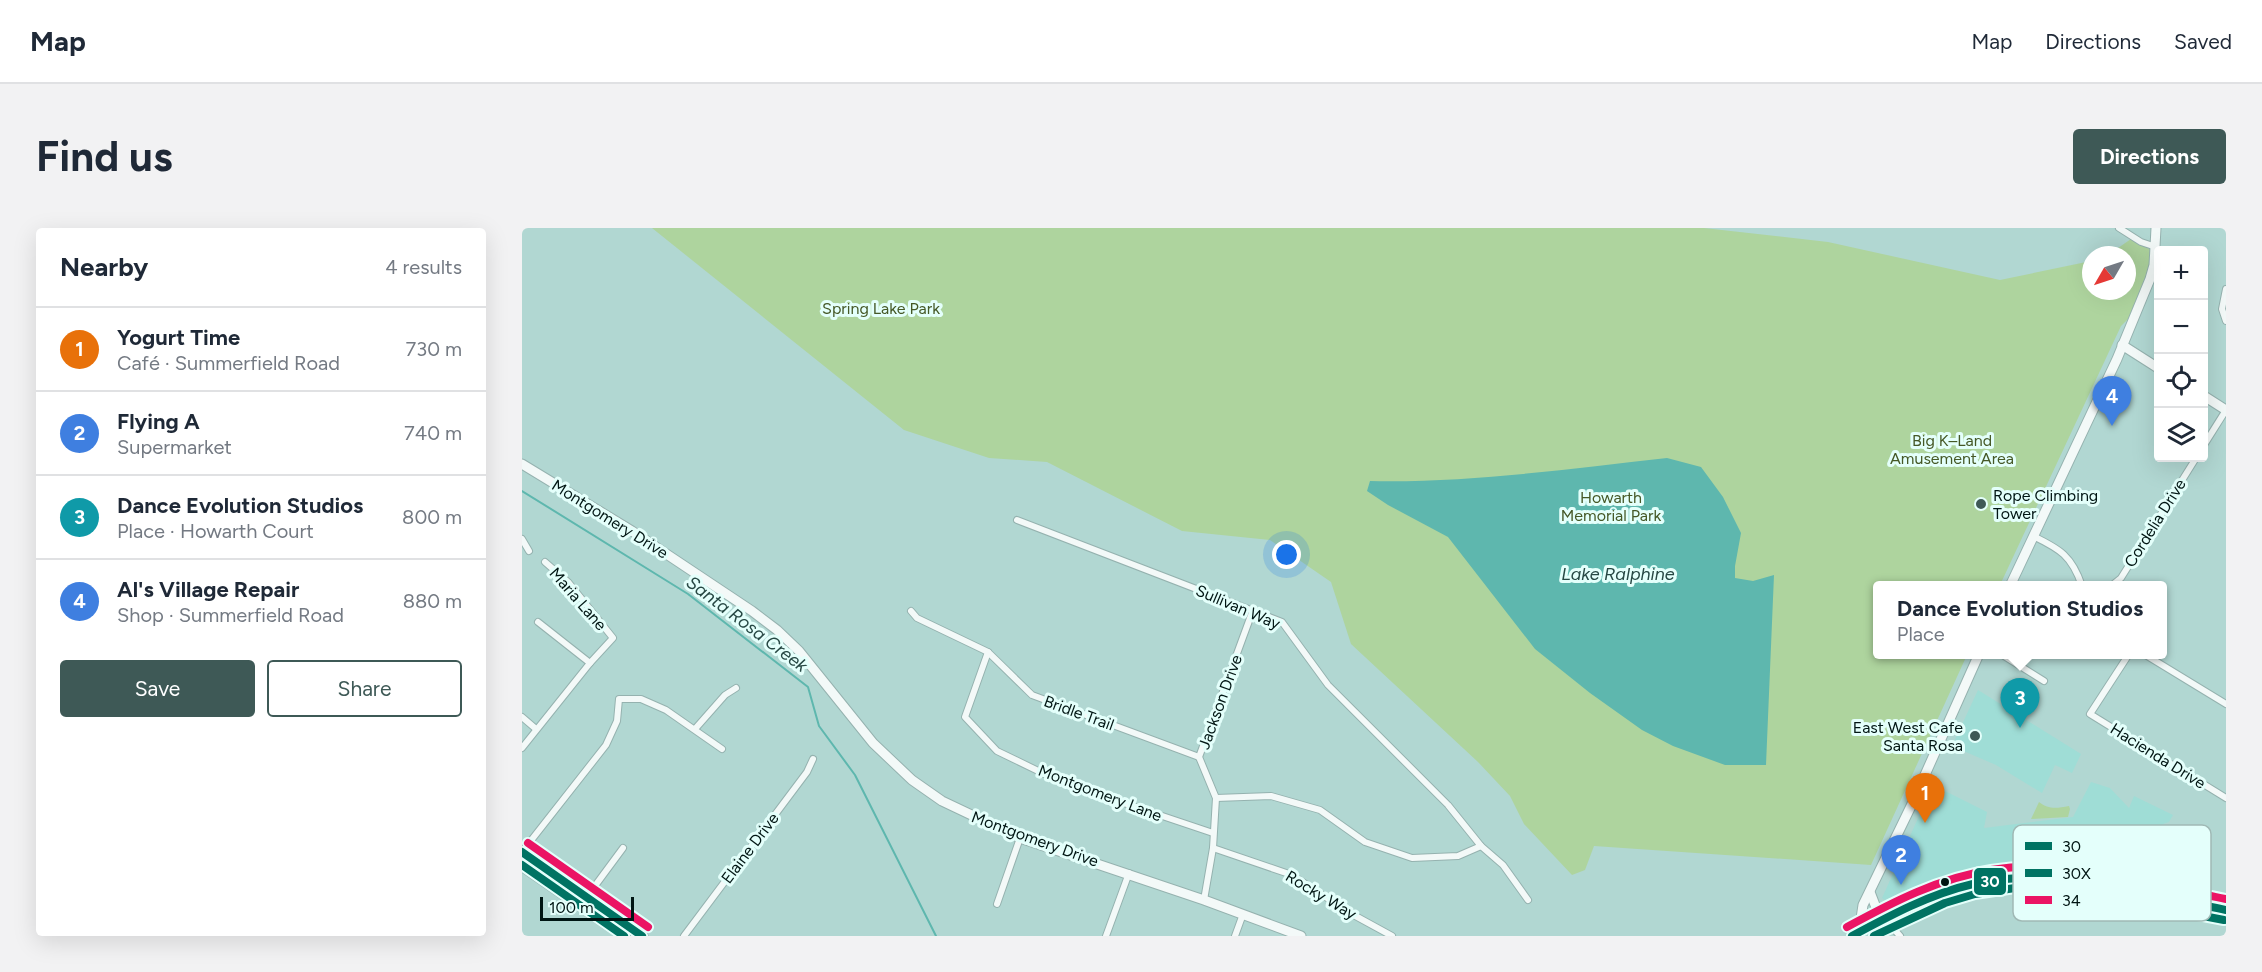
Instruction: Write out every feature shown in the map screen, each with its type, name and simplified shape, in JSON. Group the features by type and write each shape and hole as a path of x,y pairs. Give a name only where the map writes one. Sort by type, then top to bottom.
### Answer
{"main road":[{"path":"524,859 642,936"},
{"path":"524,859 625,936"}],"street":[{"path":"2119,228 2141,242 2154,246"},
{"path":"2156,228 2156,246"},
{"path":"2012,581 2122,345 2151,279 2154,260"},
{"path":"2226,289 2222,309 2226,321"},
{"path":"2122,345 2154,365"},
{"path":"2208,399 2226,410 2208,439"},
{"name":"Cordelia Drive","path":"2117,581 2127,569 2194,462"},
{"name":"Montgomery Drive","path":"522,464 632,531 777,630 798,651 873,743 912,780 942,801 1020,838 1129,873 1301,936"},
{"name":"Sullivan Way","path":"1017,520 1282,622 1328,685 1448,805 1482,846 1503,865 1528,900"},
{"path":"2033,536 2052,544 2067,556 2081,581"},
{"path":"522,539 529,551"},
{"name":"Maria Lane","path":"522,748 613,638 568,582 545,562"},
{"name":"Jackson Drive","path":"1204,900 1213,848 1216,798 1199,757 1254,610"},
{"name":"Bridle Trail","path":"911,611 917,618 988,652 1032,695 1199,757"},
{"path":"538,622 590,663"},
{"name":"Montgomery Lane","path":"988,652 965,717 997,751 1061,782 1213,833"},
{"path":"1856,934 1863,905 1977,659"},
{"path":"2009,659 2044,681"},
{"name":"Hacienda Drive","path":"2125,659 2090,714 2226,798"},
{"path":"2152,659 2226,704"},
{"path":"696,729 725,695 736,688"},
{"path":"524,859 606,745 618,721 619,699 641,699 666,710 722,749"},
{"path":"522,717 536,729"},
{"name":"Elaine Drive","path":"684,936 807,772 813,759"},
{"path":"1216,798 1271,796 1320,810 1365,842 1412,858 1458,856 1482,846"},
{"path":"997,904 1020,838"},
{"path":"586,898 623,848"},
{"name":"Rocky Way","path":"1213,848 1292,875 1350,913 1392,936"},
{"path":"1106,936 1129,873"},
{"path":"1856,934 1922,900 1974,884 2013,879"},
{"path":"1870,892 1875,905 1900,936"},
{"path":"2211,907 2226,910"},
{"path":"1235,936 1243,914"}],"shaded area":[{"path":"1978,690 2081,754 2072,773 2055,765 2042,793 1996,765 1952,746"},
{"path":"2091,782 2110,788 2129,808 2134,796 2173,815 2169,822 2163,825 2013,825 2013,868 1922,888 1888,902 1882,898 1924,805 1930,807 1939,788 1987,812 1984,828 2073,817"}],"green space":[{"name":"Howarth Memorial Park","path":"652,228 1704,228 1828,242 2000,280 2082,263 2082,300 2136,300 2136,246 2121,246 2131,239 2151,250 2153,264 2128,319 2121,326 2002,581 1873,581 1873,659 1965,659 1871,865 1594,846 1585,870 1572,875 1524,824 1510,796 1478,762 1351,644 1331,582 1270,540 1182,531 1047,462 989,458 904,430"},
{"path":"2039,802 2057,808 2069,806 2068,817 2031,819"}],"water":[{"name":"Lake Ralphine","path":"1667,458 1701,467 1723,497 1741,533 1735,578 1753,581 1774,575 1766,765 1725,765 1673,746 1642,730 1590,693 1535,649 1448,537 1388,505 1367,491 1370,481 1481,478"}],"waterway":[{"name":"Santa Rosa Creek","path":"522,491 688,594 808,687 819,726 855,775 936,936"}],"transit line":[{"name":"34","path":"528,843 648,927"},
{"name":"30","path":"522,852 642,936"},
{"name":"30X","path":"522,865 624,936"},
{"name":"34","path":"1847,927 1899,900 1935,885 1972,874 2013,868"},
{"name":"30","path":"1852,936 1941,893 1973,884 2013,879"},
{"name":"30X","path":"1874,936 1945,903 1975,894 2013,888"},
{"name":"34","path":"2211,896 2226,899"},
{"name":"30","path":"2211,907 2226,910"},
{"name":"30X","path":"2211,918 2224,920"}],"place":[{"name":"Al's Village Repair","path":"2112,426"},
{"name":"Rope Climbing Tower","path":"1981,504"},
{"name":"Dance Evolution Studios","path":"2020,728"},
{"name":"East West Cafe Santa Rosa","path":"1975,736"},
{"name":"Yogurt Time","path":"1925,823"},
{"name":"Flying A","path":"1901,885"}],"park label":[{"name":"Spring Lake Park","path":"881,308"},
{"name":"Big K–Land Amusement Area","path":"1952,449"}]}
